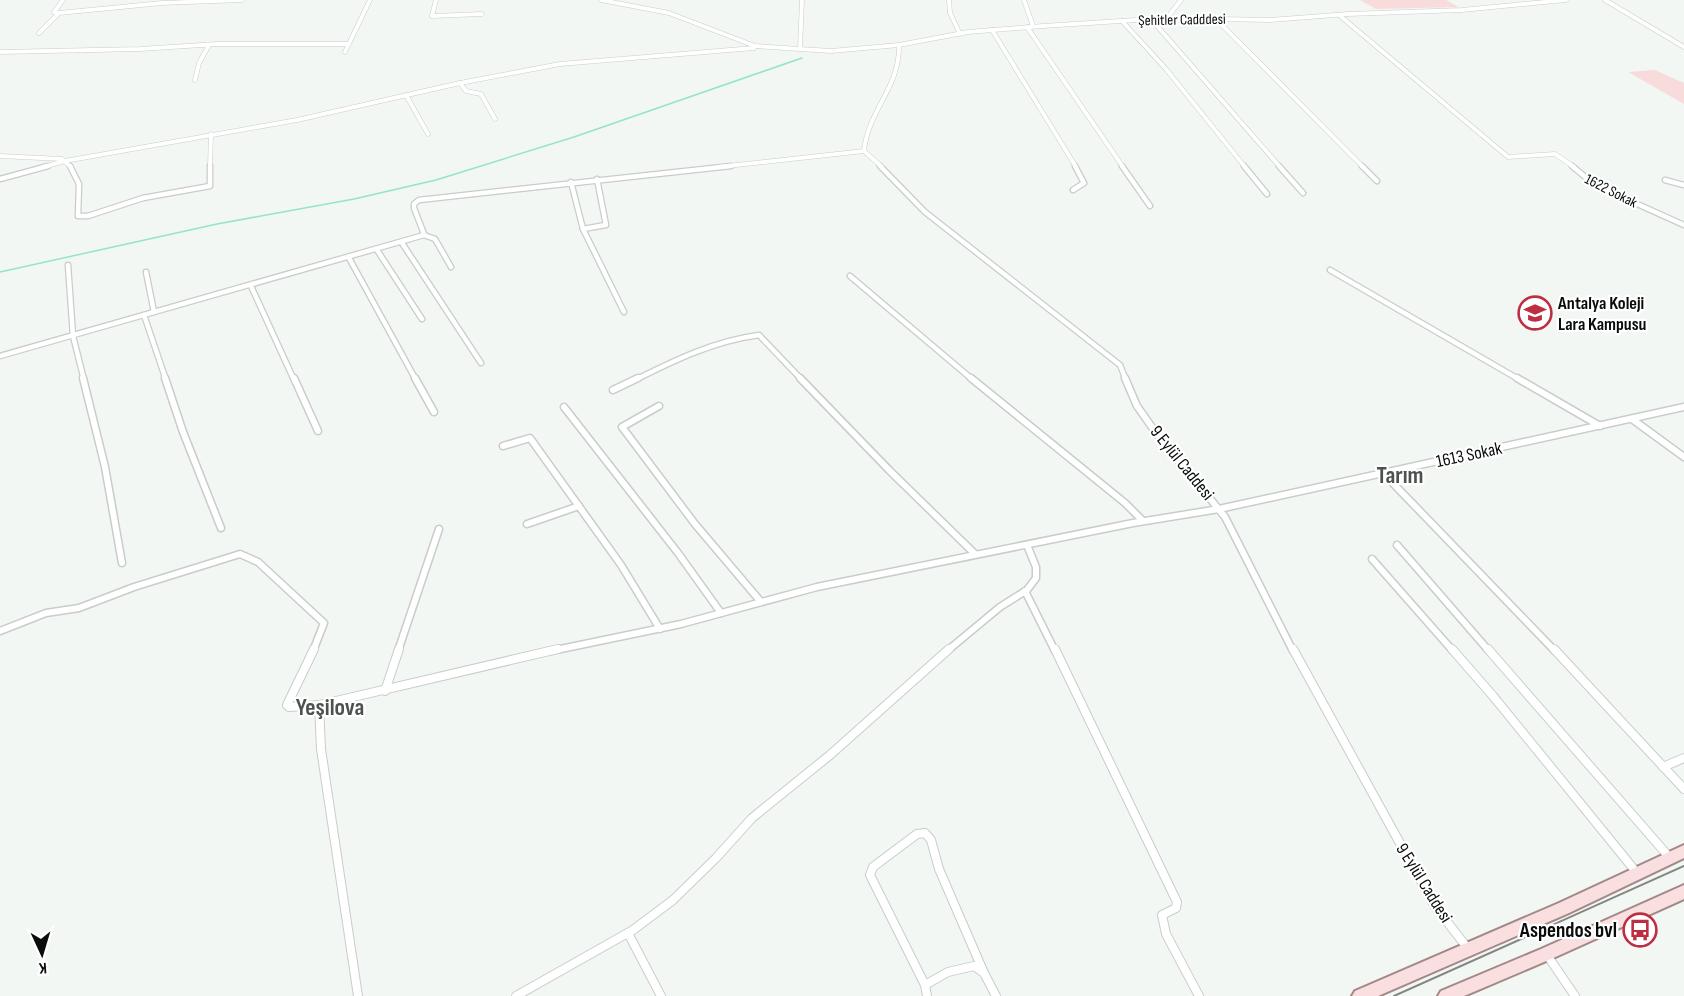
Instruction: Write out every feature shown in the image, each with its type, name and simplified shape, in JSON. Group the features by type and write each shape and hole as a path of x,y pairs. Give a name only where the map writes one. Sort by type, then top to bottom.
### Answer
{"main road":[{"path":"1360,996 1469,950 1638,874 1677,854"},
{"path":"1446,996 1684,892"}],"street":[{"path":"63,0 54,12 162,3 242,0"},
{"path":"345,52 370,0"},
{"path":"436,0 432,16 482,14"},
{"path":"601,0 669,13 759,47"},
{"path":"800,49 802,0"},
{"path":"949,0 950,13 960,34"},
{"path":"1024,0 1033,26"},
{"path":"1167,18 1181,0"},
{"name":"Şehitler Cadddesi","path":"759,47 831,51 899,45 960,34 1033,26 1167,18 1269,20 1462,10 1566,0"},
{"path":"1605,0 1684,47"},
{"path":"39,33 59,13"},
{"name":"1622 Sokak","path":"1339,15 1508,157 1561,155 1575,171 1594,184 1684,225"},
{"path":"1151,19 1303,193"},
{"path":"1216,19 1377,181"},
{"path":"1122,21 1166,69 1267,194"},
{"path":"1027,27 1150,206"},
{"path":"992,30 1084,180 1084,183 1073,190"},
{"path":"0,52 209,45 348,44"},
{"path":"195,80 199,63 209,45"},
{"path":"424,234 414,208 414,204 419,200 864,151 869,122 889,92 899,66 899,45"},
{"path":"0,179 65,161 297,120 460,83 560,64 759,47"},
{"path":"460,83 466,92 481,94 495,119"},
{"path":"406,95 428,134"},
{"path":"0,156 44,157 65,161 75,169 78,180 80,190 78,216 88,216 143,198 210,186 212,134"},
{"name":"9 Eylül Caddesi","path":"864,151 899,183 925,212 950,233 1120,365 1137,406 1156,433 1219,509 1237,539 1312,687 1434,905 1469,950"},
{"path":"583,229 606,225 597,180"},
{"path":"1665,180 1684,186"},
{"path":"571,183 583,229 624,312"},
{"path":"0,347 1,356 402,243 424,234 435,239 451,267"},
{"path":"402,243 482,363"},
{"path":"377,250 422,319"},
{"path":"349,258 435,412"},
{"path":"68,265 73,336 105,467 122,563"},
{"path":"1330,270 1600,426"},
{"path":"146,272 154,312"},
{"path":"850,276 941,354 1125,503 1143,521"},
{"path":"251,286 318,431"},
{"path":"144,315 183,432 221,528"},
{"path":"613,390 680,357 759,335 890,471 975,554"},
{"path":"659,406 621,428 694,524 761,602"},
{"path":"564,407 721,613"},
{"name":"1613 Sokak","path":"0,631 45,613 78,608 134,587 240,554 258,562 324,623 287,705 289,707 319,705 539,653 660,629 817,587 1143,521 1219,509 1684,407"},
{"path":"1632,418 1684,457"},
{"path":"503,446 530,438 621,566 660,629"},
{"path":"1384,474 1558,653 1684,789"},
{"path":"528,524 579,506"},
{"path":"385,691 439,529"},
{"path":"516,996 628,933 673,900 716,858 752,818 830,755 967,633 1024,591 1036,578 1036,567 1027,545"},
{"path":"1397,546 1677,854"},
{"path":"1372,559 1493,696 1638,874"},
{"path":"1024,591 1091,720 1135,819 1177,902 1176,908 1162,915 1166,934 1199,996"},
{"path":"319,705 321,749 358,996"},
{"path":"1663,766 1684,758"},
{"path":"927,996 925,986 870,875 873,867 918,834 925,833 931,840 939,869 996,996"},
{"path":"628,933 661,996"},
{"path":"1546,954 1575,996"},
{"path":"925,986 939,976 962,967 974,966 984,973"}],"shaded area":[{"path":"1360,0 1446,0 1458,7 1376,9"},
{"path":"1655,70 1684,83 1684,104 1628,72"}],"waterway":[{"path":"0,272 217,224 354,199 436,180 574,137 802,58"}],"tram line":[{"path":"1394,996 1684,866"}],"place":[{"name":"Antalya Koleji Lara Kampusu","path":"1535,313"},
{"name":"Aspendos bvl","path":"1640,930"}],"district":[{"name":"Tarım","path":"1400,475"},
{"name":"Yeşilova","path":"330,707"}]}
